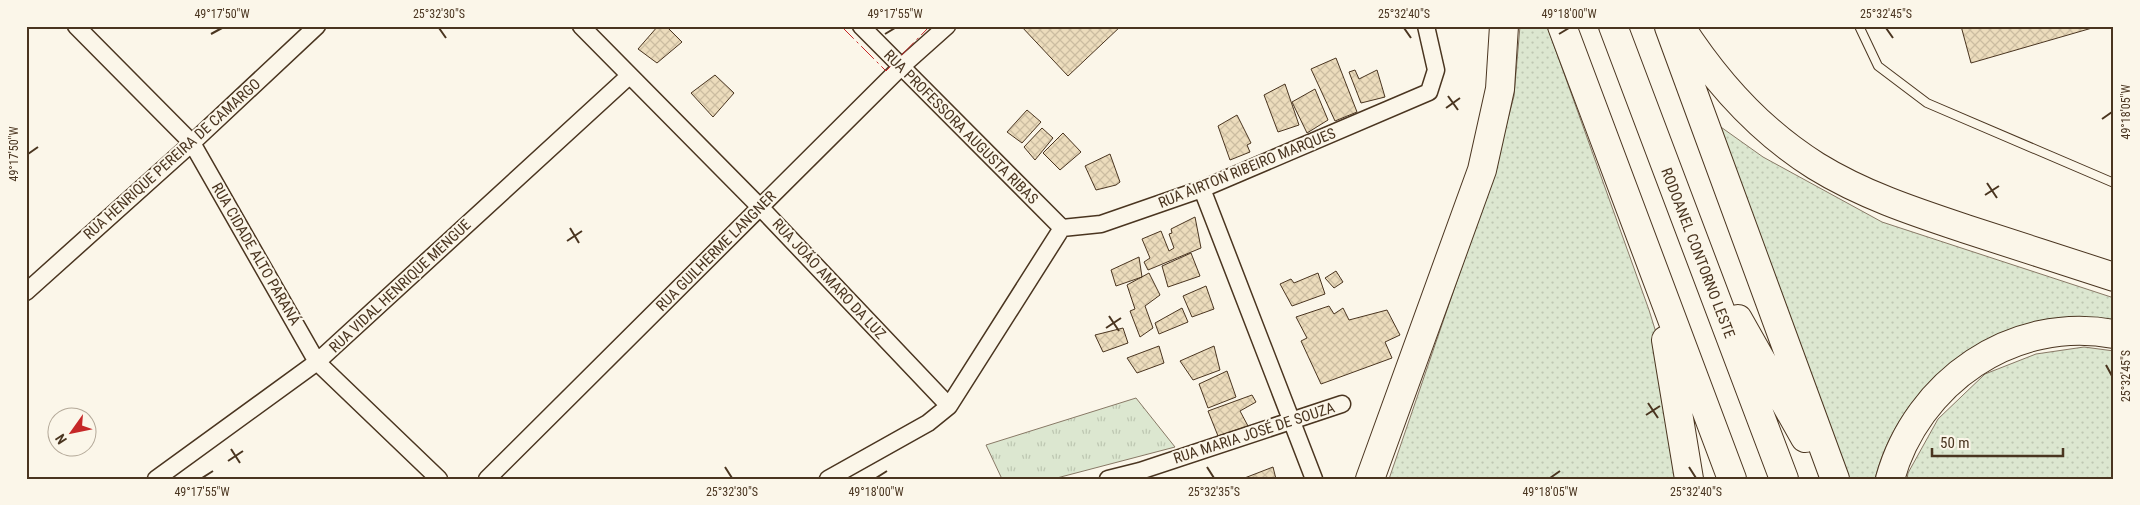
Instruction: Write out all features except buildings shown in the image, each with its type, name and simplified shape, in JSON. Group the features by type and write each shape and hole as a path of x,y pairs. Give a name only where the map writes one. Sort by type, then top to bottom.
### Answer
{"highway":[{"path":"1370,479 1482,170 1500,89 1504,26"},
{"path":"1562,26 1732,479"},
{"name":"RODOANEL CONTORNO LESTE","path":"1613,26 1784,479"},
{"path":"1668,26 1834,479"},
{"path":"1680,26 1712,72 1746,110 1777,138 1816,166 1857,189 1900,207 2114,277"},
{"path":"1690,231 1828,479"},
{"path":"1653,269 1689,479"},
{"path":"1890,479 1894,464 1911,429 1934,396 1957,374 1986,356 2021,340 2058,332 2101,332 2114,334"}],"street":[{"name":"RUA CIDADE ALTO PARANÁ","path":"76,26 192,143 317,362 440,479"},
{"name":"RUA HENRIQUE PEREIRA DE CAMARGO","path":"26,292 192,143 317,26"},
{"name":"RUA JOÃO AMARO DA LUZ","path":"581,26 760,207 949,406"},
{"name":"RUA PROFESSORA AUGUSTA RIBAS","path":"861,26 1062,228"},
{"name":"RUA GUILHERME LANGNER","path":"487,479 901,67 947,26"},
{"name":"RUA AIRTON RIBEIRO MARQUES","path":"1062,228 1101,224 1202,188 1429,92 1436,70 1426,26"},
{"name":"RUA VIDAL HENRIQUE MENGUE","path":"156,479 317,362 629,76"},
{"path":"1202,188 1314,479"},
{"path":"828,479 928,423 949,406 1062,228"},
{"name":"RUA MARIA JOSÉ DE SOUZA","path":"1108,479 1141,475 1342,404"}],"lane":[{"path":"1859,26 1860,34 1878,66 1927,103 2114,183"}],"green space":[{"path":"1520,26 1547,26 1649,310 1658,339 1676,479 1389,479 1492,179 1514,96"},
{"path":"1718,125 1763,157 1882,222 2114,298 2114,323 2074,318 2035,322 1998,334 1964,353 1934,378 1908,408 1888,442 1875,479 1848,479"},
{"path":"2084,347 2114,351 2114,479 1907,479 1908,473 1938,419 1985,374 2036,354"},
{"path":"1136,398 1175,447 1053,479 1002,479 986,445"}],"power":[{"path":"841,26 886,71 930,26"}]}
